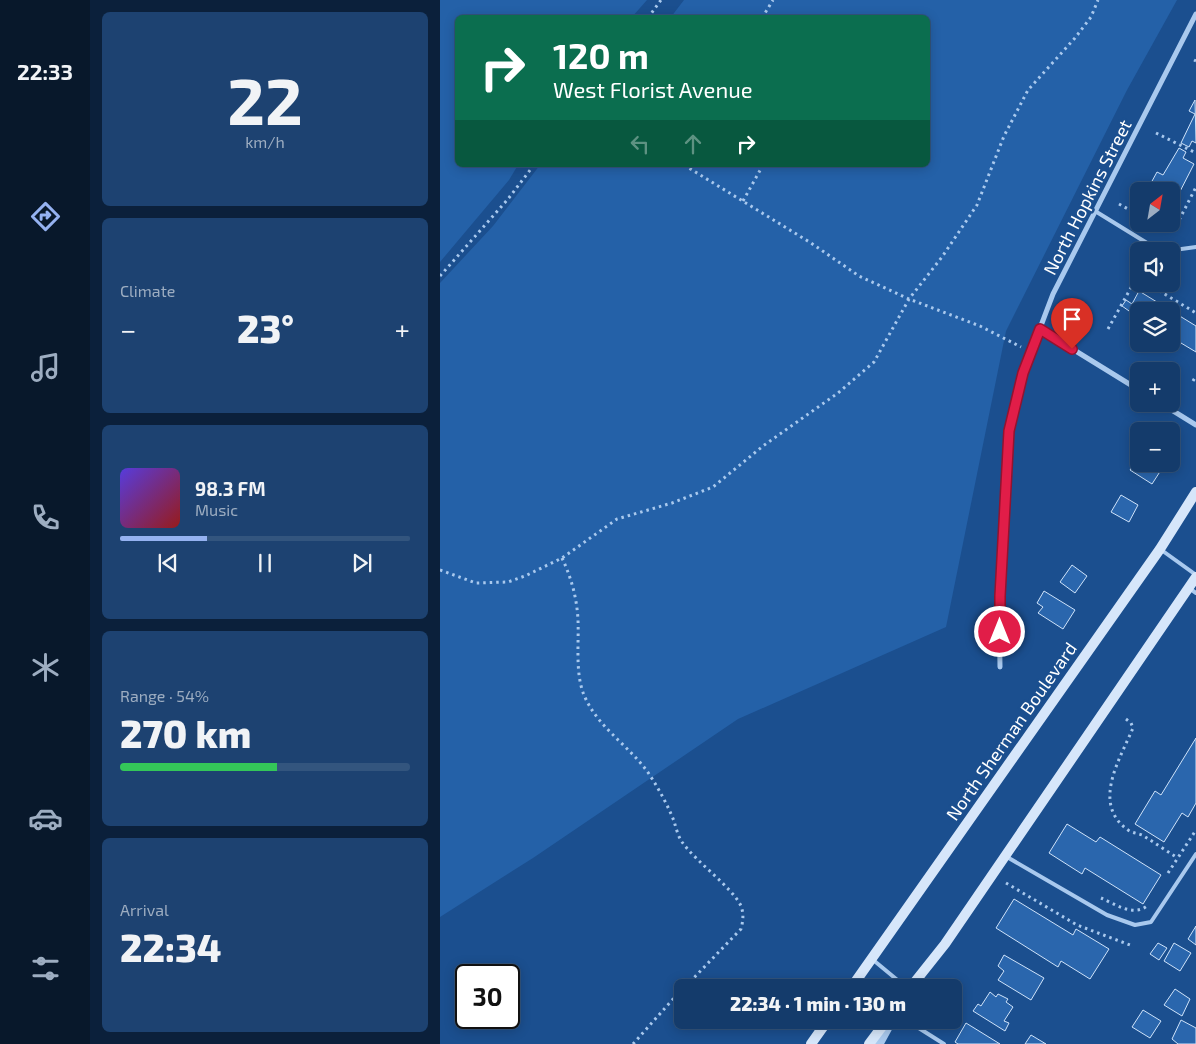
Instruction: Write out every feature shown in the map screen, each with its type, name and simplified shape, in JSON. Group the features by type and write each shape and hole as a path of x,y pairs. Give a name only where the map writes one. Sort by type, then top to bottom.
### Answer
{"main road":[{"name":"North Sherman Boulevard","path":"857,979 1160,549 1196,492"},
{"path":"916,979 945,944 1192,590 1196,576"},
{"path":"810,1044 821,1029"},
{"path":"869,1044 880,1029"}],"street":[{"name":"North Hopkins Street","path":"1000,667 1000,596 1009,431 1014,404 1053,294 1196,14"},
{"path":"1040,329 1130,384"},
{"path":"1175,412 1196,425"},
{"path":"879,1044 887,1029"}],"lane":[{"path":"1095,211 1145,242"},
{"path":"1180,249 1196,247"},
{"path":"1160,549 1196,576"},
{"path":"1005,856 1107,915 1135,925 1151,922 1196,854"},
{"path":"872,958 898,979"},
{"path":"920,1029 944,1044"}],"path":[{"path":"650,15 662,0"},
{"path":"764,15 773,0"},
{"path":"440,570 476,583 501,583 525,576 562,558 617,519 672,503 713,487 763,446 838,393 874,362 909,299 942,257 976,205 1004,136 1028,90 1080,31 1090,17 1098,0"},
{"path":"1156,132 1196,153"},
{"path":"440,276 508,199 532,167"},
{"path":"687,167 811,243 859,276 909,299 980,326 1031,352"},
{"path":"743,201 762,167"},
{"path":"1180,218 1196,187"},
{"path":"1118,204 1130,210"},
{"path":"1108,329 1130,289"},
{"path":"1161,292 1196,313"},
{"path":"1193,380 1196,376"},
{"path":"562,558 571,577 575,599 577,647 583,694 602,724 630,750 652,778 664,799 680,839 692,856 732,894 741,907 744,918 742,929 692,979"},
{"path":"1126,719 1133,728 1111,780 1111,808 1119,822 1129,831 1140,834 1178,858"},
{"path":"1163,882 1196,830"},
{"path":"1006,883 1077,925 1130,946"},
{"path":"1099,897 1132,911 1141,911 1148,905"},
{"path":"633,1044 674,998"}],"shaded area":[{"path":"440,0 647,0 634,15 455,15 455,167 517,167 509,180 440,262"},
{"path":"684,0 1177,0 1127,90 1006,331 946,627 738,719 533,858 440,917 440,283 493,226 538,167 930,167 930,15 673,15"}],"building":[{"path":"1195,100 1196,143 1192,141 1189,147 1181,143 1195,114 1189,111"},
{"path":"1179,148 1186,152 1183,158 1194,164 1180,191 1180,182 1152,182 1157,172 1163,175"},
{"path":"1138,292 1141,292 1157,302 1133,302"},
{"path":"1126,300 1130,303 1130,312 1122,306"},
{"path":"1180,316 1196,326 1196,352 1181,343 1180,344"},
{"path":"1133,472 1160,472 1152,484"},
{"path":"1121,495 1138,505 1129,522 1111,512"},
{"path":"1072,565 1087,576 1075,593 1060,582"},
{"path":"1044,591 1075,610 1063,629 1038,613 1043,607 1037,603"},
{"path":"1196,738 1196,803 1188,817 1182,813 1164,842 1135,824 1155,791 1161,795"},
{"path":"1067,824 1096,842 1100,837 1161,875 1143,904 1085,868 1082,874 1049,853"},
{"path":"1014,899 1073,935 1076,929 1109,949 1090,979 1061,961 1058,967 996,928"},
{"path":"1196,926 1196,945 1188,939"},
{"path":"1158,943 1167,948 1159,960 1150,954"},
{"path":"1174,943 1191,953 1180,971 1164,961"},
{"path":"1004,955 1044,978 1031,1000 998,980 1004,971 998,966"},
{"path":"1175,989 1190,999 1182,1016 1164,1005"},
{"path":"990,992 996,997 998,994 1008,999 1006,1002 1013,1007 1004,1021 1009,1023 1005,1031 973,1011 978,1004 981,1006"},
{"path":"1143,1010 1161,1021 1150,1038 1132,1027"},
{"path":"1181,1020 1196,1028 1196,1044 1178,1044 1172,1039"},
{"path":"966,1023 1000,1044 958,1044 955,1042"},
{"path":"1031,1035 1046,1044 1025,1044"}],"route":[{"path":"1000,632 1006,459 1014,404 1023,373 1040,329 1072,349"}]}
